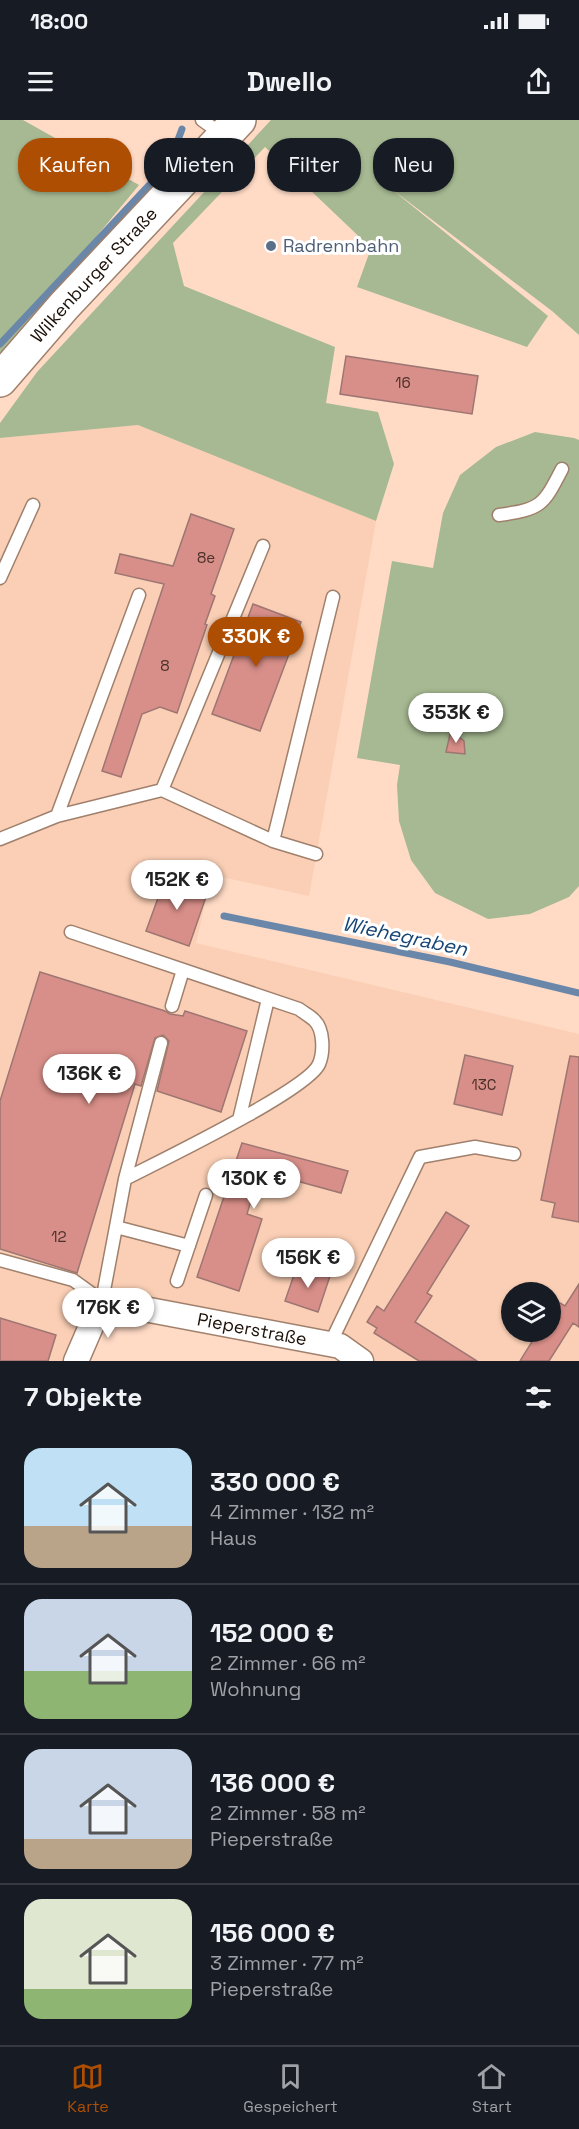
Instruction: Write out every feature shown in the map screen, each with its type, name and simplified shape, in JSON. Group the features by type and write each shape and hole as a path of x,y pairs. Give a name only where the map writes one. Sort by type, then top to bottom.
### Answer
{"main road":[{"name":"Wilkenburger Straße","path":"0,380 222,125"}],"street":[{"name":"Pieperstraße","path":"102,1301 340,1346 361,1361"},
{"path":"76,1361 102,1301"}],"lane":[{"path":"499,515 527,511 546,499 562,469"},
{"path":"0,578 33,505"},
{"path":"162,790 263,546"},
{"path":"57,816 139,595"},
{"path":"273,841 333,597"},
{"path":"0,839 57,816 162,790 273,841 316,854"},
{"path":"71,932 299,1009 316,1022 323,1041 319,1065 302,1082 239,1120 125,1179"},
{"path":"172,1006 183,970"},
{"path":"239,1120 268,999"},
{"path":"0,1260 73,1280 102,1301 125,1179 161,1043"},
{"path":"330,1344 420,1157 475,1147 514,1154"},
{"path":"177,1281 206,1195"},
{"path":"116,1227 189,1246"}],"shaded area":[{"path":"138,425 376,521 309,896 212,875 196,943 579,1034 579,1361 371,1361 110,1296 81,1361 0,1361 0,438"}],"green space":[{"path":"0,120 23,120 55,138 18,138 18,192 132,192 132,181 139,185 91,243 109,260 0,379"},
{"path":"271,120 579,120 579,335 552,311 396,192 454,192 454,138 373,138 373,192 395,192 548,316 527,347 357,287 371,248 312,192 361,192 361,138 267,138 267,149 265,147 255,157 254,138"},
{"path":"204,192 222,192 173,243 184,286 335,347 326,403 378,412 394,464 376,521 138,425 0,438 0,423 37,372"},
{"path":"535,432 579,440 579,886 569,897 530,914 488,919 435,893 411,860 399,821 397,785 400,765 357,758 392,561 433,568 443,513 460,475 496,447"}],"building":[{"path":"346,356 478,376 472,414 340,394"},
{"path":"191,514 234,529 211,594 215,596 205,624 207,625 177,713 160,707 142,714 121,777 102,771 164,584 115,573 120,554 173,566"},
{"path":"253,604 301,622 260,731 212,714"},
{"path":"451,730 464,741 465,754 446,752"},
{"path":"166,876 208,891 189,946 146,931"},
{"path":"40,972 170,1014 183,1016 185,1011 247,1031 221,1112 157,1091 169,1041 163,1035 155,1038 141,1086 135,1084 77,1273 0,1249 0,1101"},
{"path":"465,1055 513,1066 502,1115 454,1104"},
{"path":"570,1056 579,1057 579,1222 552,1217 555,1203 541,1200"},
{"path":"242,1143 348,1171 341,1193 260,1171 247,1214 262,1219 239,1291 197,1277"},
{"path":"446,1212 469,1226 427,1293 432,1296 415,1322 477,1361 419,1361 374,1333 377,1328 367,1322 377,1306 384,1311"},
{"path":"297,1266 330,1276 318,1312 285,1301"},
{"path":"579,1284 579,1327 573,1323 561,1342 561,1304 565,1306"},
{"path":"0,1318 56,1335 48,1361 0,1361"},
{"path":"532,1342 561,1342 549,1361 520,1361"}],"waterway":[{"path":"0,344 169,164 182,129"},
{"name":"Wiehegraben","path":"224,916 450,962 579,993"}],"place":[{"name":"Radrennbahn","path":"271,246"}]}
